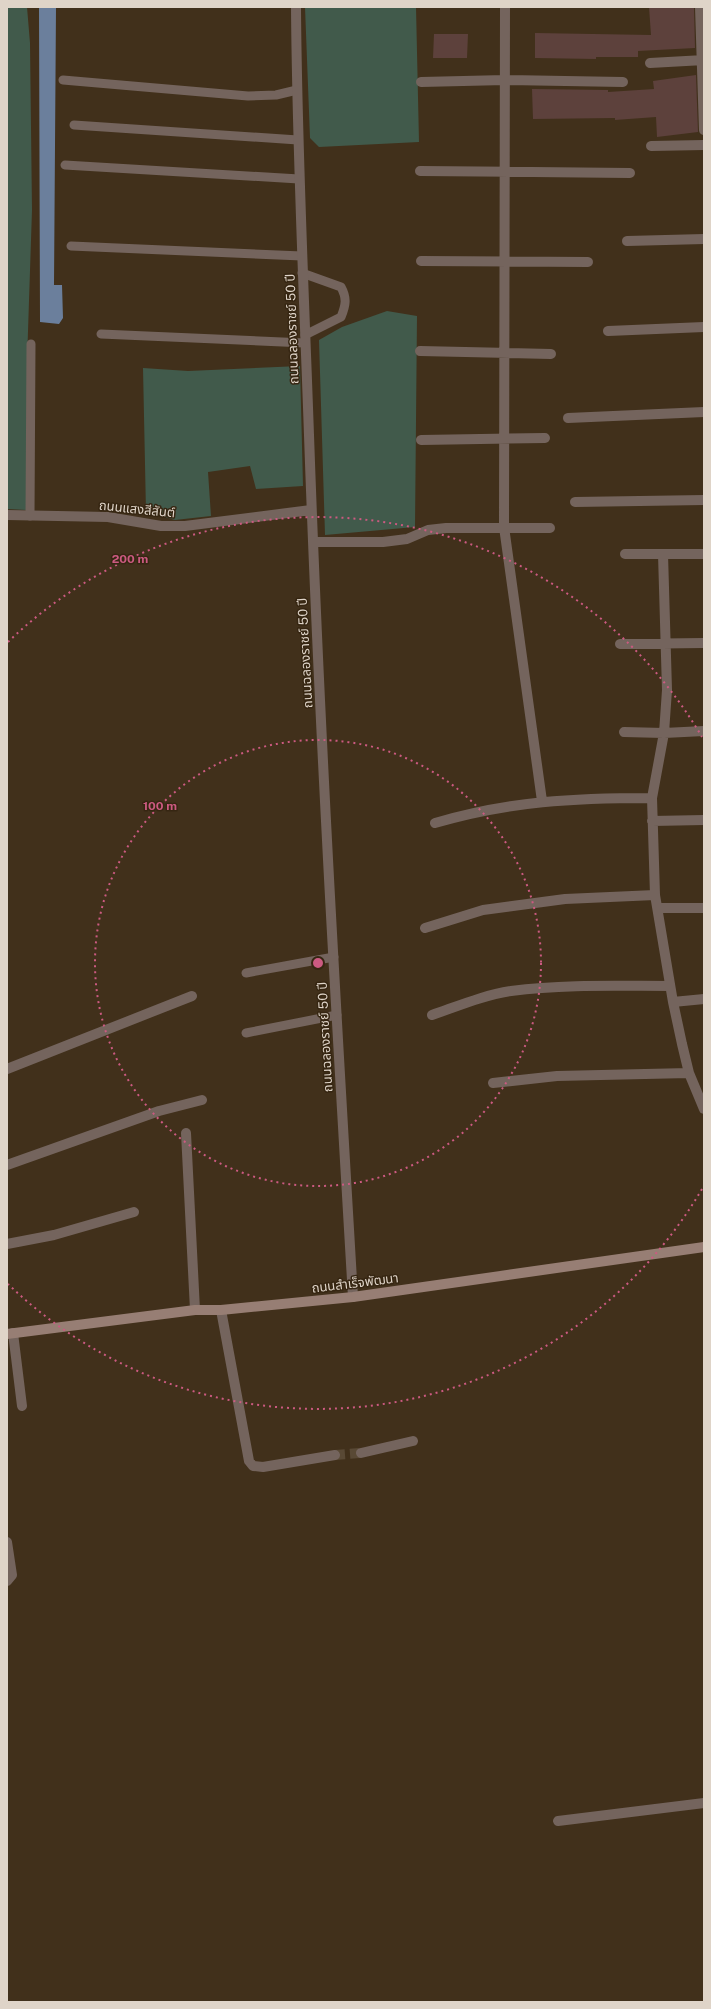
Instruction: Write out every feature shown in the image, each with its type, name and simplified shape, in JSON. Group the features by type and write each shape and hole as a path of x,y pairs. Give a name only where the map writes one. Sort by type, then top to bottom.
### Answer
{"street":[{"name":"ถนนฉลองราชย์ 50 ปี","path":"296,7 298,179 311,510 336,1015 353,1297"},
{"path":"505,7 504,527 542,801"},
{"path":"700,7 703,60 704,130"},
{"path":"650,63 703,60"},
{"path":"421,82 505,80 623,82"},
{"path":"651,146 704,145"},
{"path":"420,171 630,173"},
{"path":"627,241 704,239"},
{"path":"421,261 504,263 588,262"},
{"path":"608,331 704,327"},
{"path":"420,351 551,354"},
{"path":"568,418 704,412"},
{"path":"421,440 545,438"},
{"path":"575,502 704,500"},
{"name":"ถนนแสงสีสันต์","path":"7,516 108,517 161,526 185,526 311,510"},
{"path":"313,542 383,542 407,539 428,530 446,528 550,528"},
{"path":"625,554 704,554"},
{"path":"663,554 667,690 664,733 652,798 655,895 673,1002 689,1073 704,1109"},
{"path":"620,644 704,643"},
{"path":"624,732 664,733 704,731"},
{"path":"434,823 468,814 542,801 587,798 652,798"},
{"path":"652,821 704,820"},
{"path":"425,928 483,910 565,899 655,895"},
{"path":"658,908 704,908"},
{"path":"432,1015 481,998 510,991 553,987 670,986"},
{"path":"7,1069 192,996"},
{"path":"673,1002 704,1000"},
{"path":"493,1083 557,1076 689,1073"},
{"path":"7,1165 158,1111 202,1100"},
{"path":"186,1133 195,1310"},
{"path":"7,1244 54,1235 134,1212"},
{"name":"ถนนสำเร็จพัฒนา","path":"10,1334 195,1310 221,1310 353,1297 704,1246"},
{"path":"221,1310 249,1461 253,1466 263,1466 335,1455"},
{"path":"10,1334 22,1406"},
{"path":"361,1453 413,1441"},
{"path":"7,1542 12,1575 7,1581"},
{"path":"558,1821 704,1803"}],"lane":[{"path":"63,80 248,96 276,95 297,90"},
{"path":"74,125 298,140"},
{"path":"65,165 298,179"},
{"path":"71,246 302,256"},
{"path":"100,334 305,339 341,317 346,306 345,296 341,287 302,273"},
{"path":"30,516 31,344"},
{"path":"246,974 334,957"},
{"path":"246,1033 336,1015"}],"green space":[{"path":"7,7 27,7 30,43 32,210 27,362 27,510 7,509"},
{"path":"305,7 416,7 419,142 319,147 310,138"},
{"path":"387,311 417,316 415,527 325,535 319,340 342,327"},
{"path":"300,366 303,486 256,489 250,466 208,472 211,516 175,520 146,512 143,368 188,371"}],"water":[{"path":"39,7 56,7 54,285 62,285 63,318 59,324 40,322"}],"building":[{"path":"649,7 694,7 695,48 638,51 638,57 596,57 596,59 535,58 535,33 651,35"},
{"path":"434,34 468,34 467,58 433,58"},
{"path":"696,75 698,132 657,137 656,117 615,120 615,118 533,119 532,89 608,90 608,92 654,89 653,81"}],"tunnel":[{"path":"335,1455 361,1453"}]}
